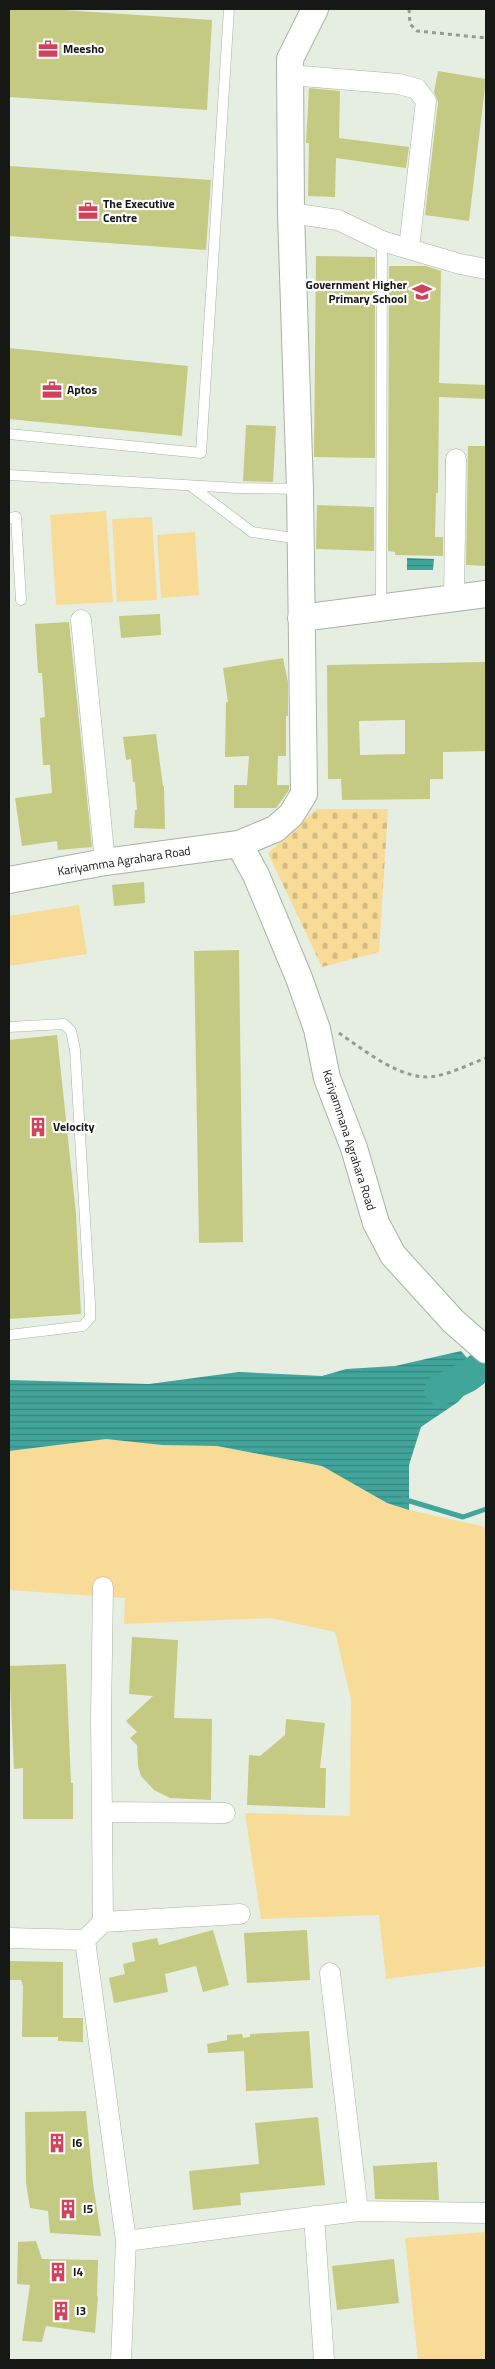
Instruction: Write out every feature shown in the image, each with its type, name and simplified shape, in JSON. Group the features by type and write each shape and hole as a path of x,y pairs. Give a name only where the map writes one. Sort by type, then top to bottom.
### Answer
{"street":[{"name":"Kariyamma Agrahara Road","path":"9,880 104,862 239,844 275,829 291,815 304,794 300,489 291,214 290,59 315,9"},
{"path":"290,75 399,84 417,89 426,101 409,248"},
{"path":"291,214 338,220 382,241 460,264 486,269"},
{"path":"454,598 456,459"},
{"path":"301,618 486,594"},
{"path":"81,620 104,862"},
{"name":"Kariyammana Agrahara Road","path":"239,844 256,874 299,978 312,1015 327,1078 354,1148 376,1223 393,1255 453,1321 486,1350"},
{"path":"103,1587 101,1717 104,1922"},
{"path":"102,1812 225,1813"},
{"path":"9,1938 85,1940 104,1922 240,1914"},
{"path":"85,1940 126,2241 121,2360"},
{"path":"330,1973 358,2210"},
{"path":"126,2241 358,2210 486,2213"},
{"path":"314,2216 324,2360"}],"lane":[{"path":"9,434 201,453 229,9"},
{"path":"382,241 382,608"},
{"path":"9,475 300,489"},
{"path":"190,485 252,532 300,539"},
{"path":"9,518 16,517 21,600"},
{"path":"9,1027 64,1024 71,1031 76,1069 90,1305 90,1318 83,1326 9,1335"}],"path":[{"path":"409,9 410,24 417,31 486,38"},
{"path":"312,1015 376,1058 407,1074 434,1077 486,1058"}],"green space":[{"path":"106,511 113,602 56,605 50,515"},
{"path":"152,517 157,600 117,602 112,519"},
{"path":"195,532 199,595 161,598 157,535"},
{"path":"317,809 388,809 379,952 322,967 268,853"},
{"path":"79,905 87,954 9,966 9,916"},
{"path":"106,1439 162,1445 217,1446 322,1466 387,1503 409,1510 486,1527 486,1966 386,1979 379,1915 261,1919 245,1813 350,1816 351,1699 335,1632 271,1618 124,1624 125,1598 9,1590 9,1451"},
{"path":"486,2232 486,2360 418,2360 405,2238"}],"water":[{"path":"407,558 434,559 433,570 407,570"},
{"path":"461,1351 482,1375 458,1402 421,1427 409,1465 409,1510 387,1503 322,1466 217,1446 162,1445 106,1439 9,1451 9,1380 149,1384 239,1372 322,1376 346,1369 395,1366"}],"building":[{"path":"9,9 48,9 212,20 207,110 9,97"},
{"path":"438,71 486,79 469,221 425,215 438,102 434,92"},
{"path":"309,88 340,91 339,138 409,147 406,168 336,158 335,197 308,196 309,143 306,143"},
{"path":"9,166 211,180 206,250 9,236"},
{"path":"316,256 375,257 375,458 314,457"},
{"path":"389,266 426,266 441,271 439,383 486,385 486,399 439,397 438,493 436,493 435,537 443,537 443,556 395,555 395,552 388,551"},
{"path":"9,348 188,366 182,436 9,419"},
{"path":"246,425 276,426 273,482 243,481"},
{"path":"468,446 486,446 486,566 466,565"},
{"path":"317,505 374,507 374,551 316,549"},
{"path":"160,614 161,635 121,638 119,616"},
{"path":"69,622 92,847 58,850 57,841 22,846 15,798 52,793 50,765 43,765 40,718 45,717 42,673 38,673 35,624"},
{"path":"283,658 288,682 288,716 286,716 286,756 278,756 277,785 289,785 289,790 276,808 234,808 234,785 247,785 249,756 225,757 226,702 228,702 223,668"},
{"path":"486,662 486,751 443,752 443,779 430,779 430,799 342,800 341,779 328,779 327,665","holes":["405,720 405,754 360,755 359,721"]},
{"path":"156,734 164,786 165,829 134,828 135,810 137,810 135,782 133,782 131,759 126,760 123,737"},
{"path":"144,882 145,903 114,906 112,885"},
{"path":"239,950 243,1242 199,1243 194,951"},
{"name":"Velocity","path":"57,1035 76,1214 81,1314 9,1319 9,1040"},
{"path":"132,1637 178,1640 174,1718 212,1719 211,1800 170,1798 154,1790 141,1776 138,1766 137,1745 130,1738 137,1732 126,1721 153,1696 129,1694"},
{"path":"66,1664 71,1783 73,1783 73,1819 23,1819 23,1768 14,1769 9,1666"},
{"path":"286,1719 325,1723 320,1768 326,1768 325,1808 247,1805 249,1755 260,1756 285,1735"},
{"path":"213,1930 229,1985 203,1992 196,1966 165,1974 168,1992 114,2003 109,1978 125,1974 123,1964 135,1961 132,1943 157,1938 159,1945"},
{"path":"307,1930 310,1980 247,1983 244,1933"},
{"path":"9,1961 63,1962 63,2018 83,2018 83,2042 58,2041 58,2037 22,2037 23,1986 21,1980 9,1980"},
{"path":"309,2031 313,2088 246,2091 244,2051 208,2053 207,2044 227,2040 227,2035 242,2034 243,2038 250,2037 250,2034"},
{"path":"86,2111 93,2183 101,2236 50,2233 48,2211 30,2208 26,2183 25,2112"},
{"path":"318,2117 325,2185 240,2193 241,2205 193,2210 189,2171 259,2164 255,2123"},
{"path":"437,2162 439,2200 375,2199 373,2166"},
{"path":"36,2241 42,2259 98,2260 98,2297 95,2333 46,2326 42,2342 22,2341 30,2285 17,2284 18,2242"},
{"path":"394,2259 399,2303 337,2310 332,2266"}],"waterway":[{"path":"440,1390 467,1377 486,1363"},
{"path":"403,1499 463,1517 486,1509"}],"place":[{"name":"Meesho","path":"48,49"},
{"name":"The Executive Centre","path":"88,211"},
{"name":"Government Higher Primary School","path":"422,292"},
{"name":"Aptos","path":"52,390"},
{"name":"Velocity","path":"38,1127"},
{"name":"I6","path":"57,2143"},
{"name":"I5","path":"68,2209"},
{"name":"I4","path":"58,2272"},
{"name":"I3","path":"61,2311"}]}
